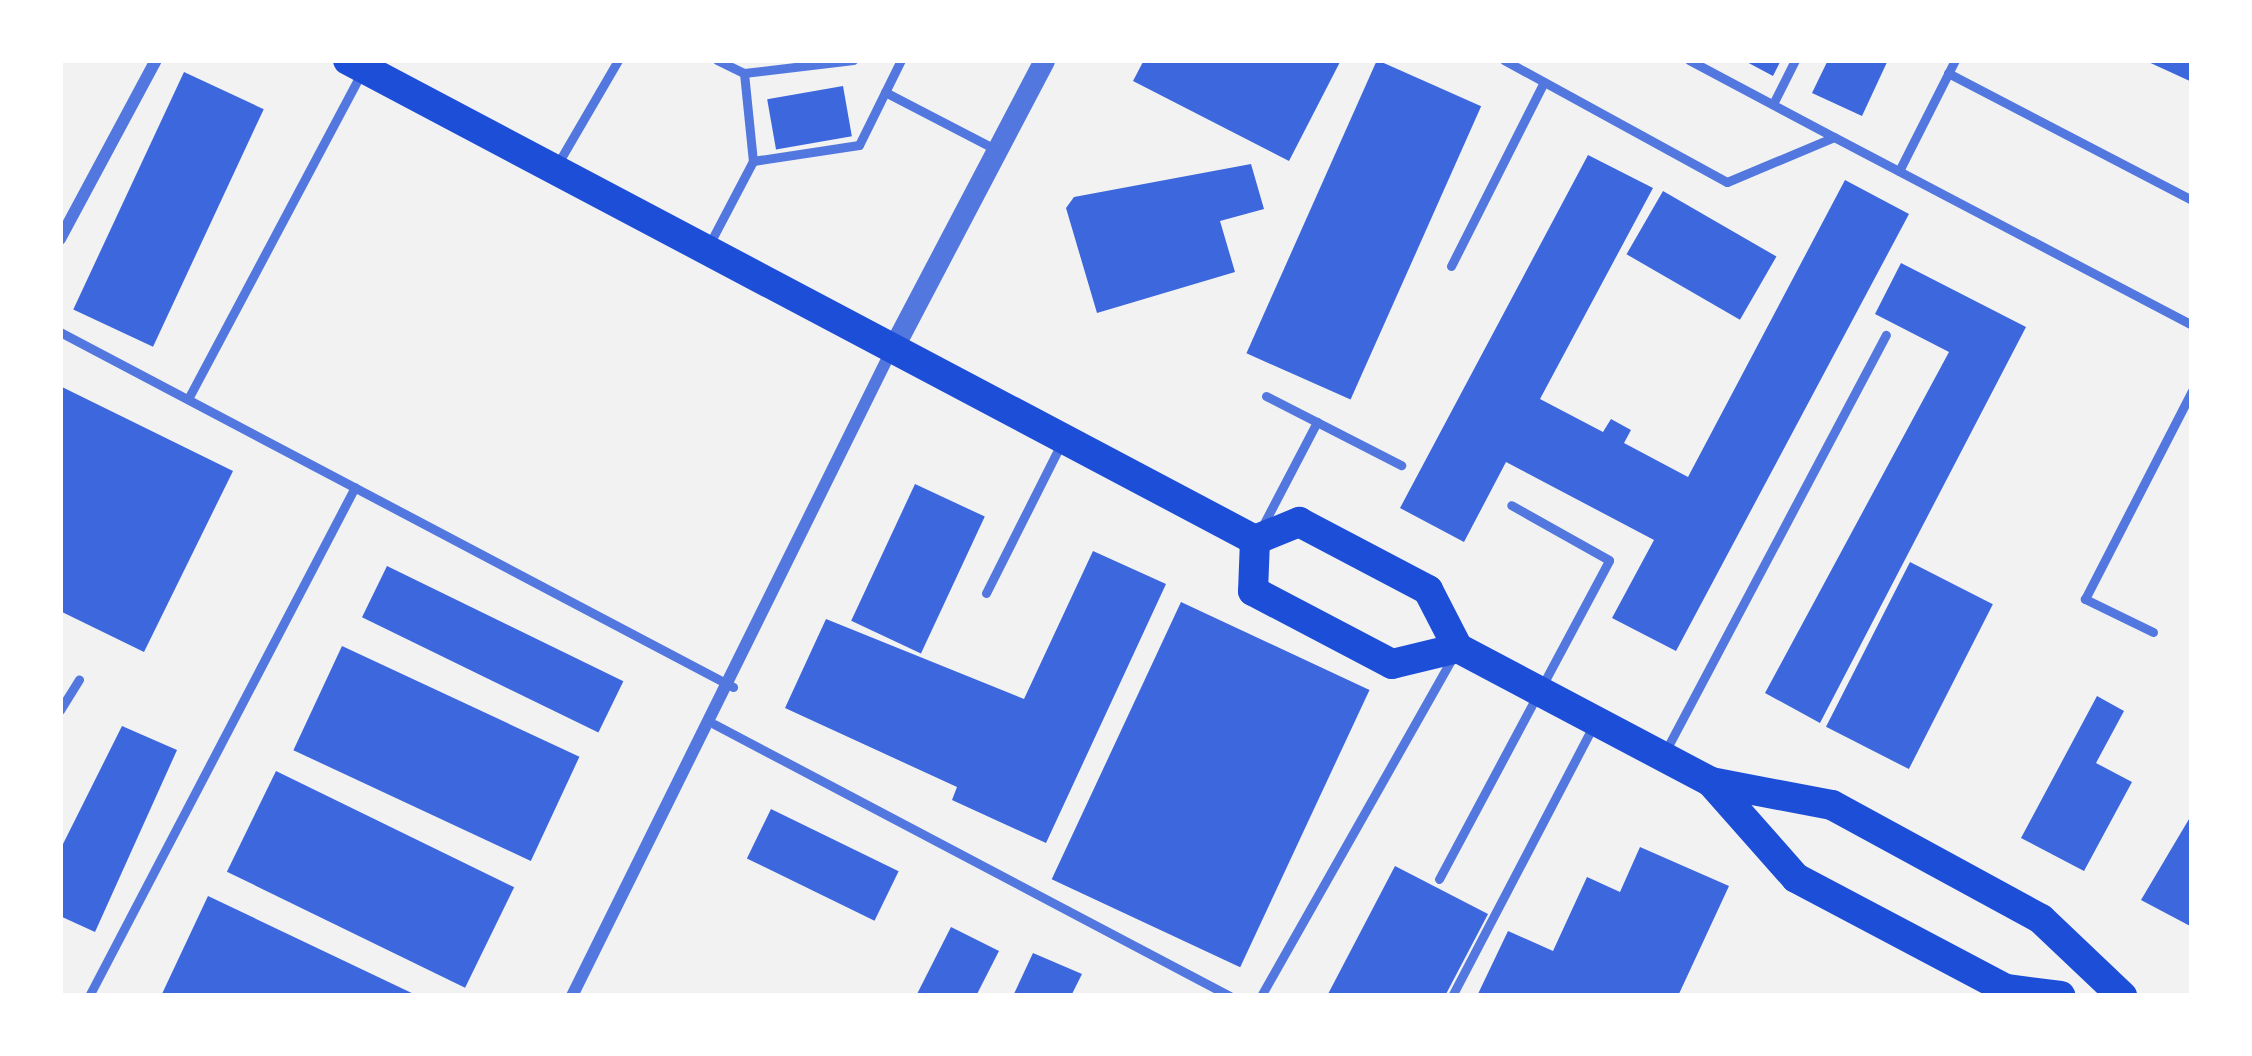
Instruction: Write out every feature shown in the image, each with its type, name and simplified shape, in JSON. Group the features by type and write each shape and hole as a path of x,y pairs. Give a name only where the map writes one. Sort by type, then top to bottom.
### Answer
{"main road":[{"path":"355,64 1255,540"},
{"path":"1255,540 1298,522 1428,590 1458,648 1711,782 1832,805 2041,919 2122,996"},
{"path":"1255,540 1253,591 1392,664 1458,648"},
{"path":"1711,782 1796,878 2006,989 2061,996"}],"street":[{"path":"60,239 156,60"},
{"path":"572,996 733,687 893,348 1044,60"}],"lane":[{"path":"554,170 618,60"},
{"path":"717,60 744,73 854,60"},
{"path":"752,161 859,145 901,60"},
{"path":"1504,60 1727,182 1834,137"},
{"path":"1689,60 2192,325"},
{"path":"1773,104 1796,60"},
{"path":"1899,171 1955,60"},
{"path":"188,400 355,64"},
{"path":"706,250 752,161 744,73"},
{"path":"1948,73 2192,200"},
{"path":"1451,266 1544,82"},
{"path":"885,92 997,150"},
{"path":"60,332 733,687"},
{"path":"1663,757 1886,335"},
{"path":"2153,632 2085,598 2192,391"},
{"path":"1266,397 1401,465"},
{"path":"1255,540 1317,422"},
{"path":"986,592 1064,439"},
{"path":"89,996 355,488"},
{"path":"1439,879 1609,560 1511,506"},
{"path":"1261,996 1458,648"},
{"path":"60,710 79,679"},
{"path":"1452,996 1596,721"},
{"path":"713,724 1209,991 1229,996"}],"building":[{"path":"1144,60 1341,60 1289,161 1133,81"},
{"path":"1377,60 1481,106 1351,400 1246,353"},
{"path":"1743,60 1781,60 1773,76"},
{"path":"1828,60 1888,60 1862,116 1812,93"},
{"path":"2144,60 2192,60 2192,82"},
{"path":"184,72 264,109 153,347 73,309"},
{"path":"843,86 852,136 776,150 767,99"},
{"path":"1588,155 1653,188 1540,399 1603,432 1611,419 1631,430 1624,443 1688,477 1845,180 1909,214 1676,651 1612,618 1654,540 1506,462 1464,542 1400,508"},
{"path":"1251,164 1264,209 1220,221 1235,272 1097,313 1066,208 1074,197"},
{"path":"1663,191 1776,256 1740,320 1626,254"},
{"path":"1901,263 2026,327 1820,723 1765,693 1949,352 1875,314"},
{"path":"60,386 233,471 144,652 60,611"},
{"path":"915,484 985,517 921,653 851,621"},
{"path":"1093,551 1166,584 1046,843 952,800 957,787 785,708 826,619 1024,699"},
{"path":"1910,562 1993,604 1909,769 1826,727"},
{"path":"387,566 623,681 598,733 362,617"},
{"path":"1181,602 1370,690 1240,967 1052,879"},
{"path":"342,646 579,757 531,861 293,750"},
{"path":"2097,696 2124,711 2096,763 2132,782 2084,871 2021,838"},
{"path":"122,726 177,750 95,932 60,916 60,850"},
{"path":"276,771 514,887 465,988 227,872"},
{"path":"771,809 899,871 875,921 747,858"},
{"path":"2192,814 2192,927 2141,900"},
{"path":"1640,847 1729,886 1678,996 1477,996 1508,931 1553,951 1587,877 1620,892"},
{"path":"1395,866 1488,914 1445,996 1327,996"},
{"path":"208,896 418,996 161,996"},
{"path":"951,927 999,951 976,996 916,996"},
{"path":"1033,953 1082,974 1071,996 1013,996"}]}
